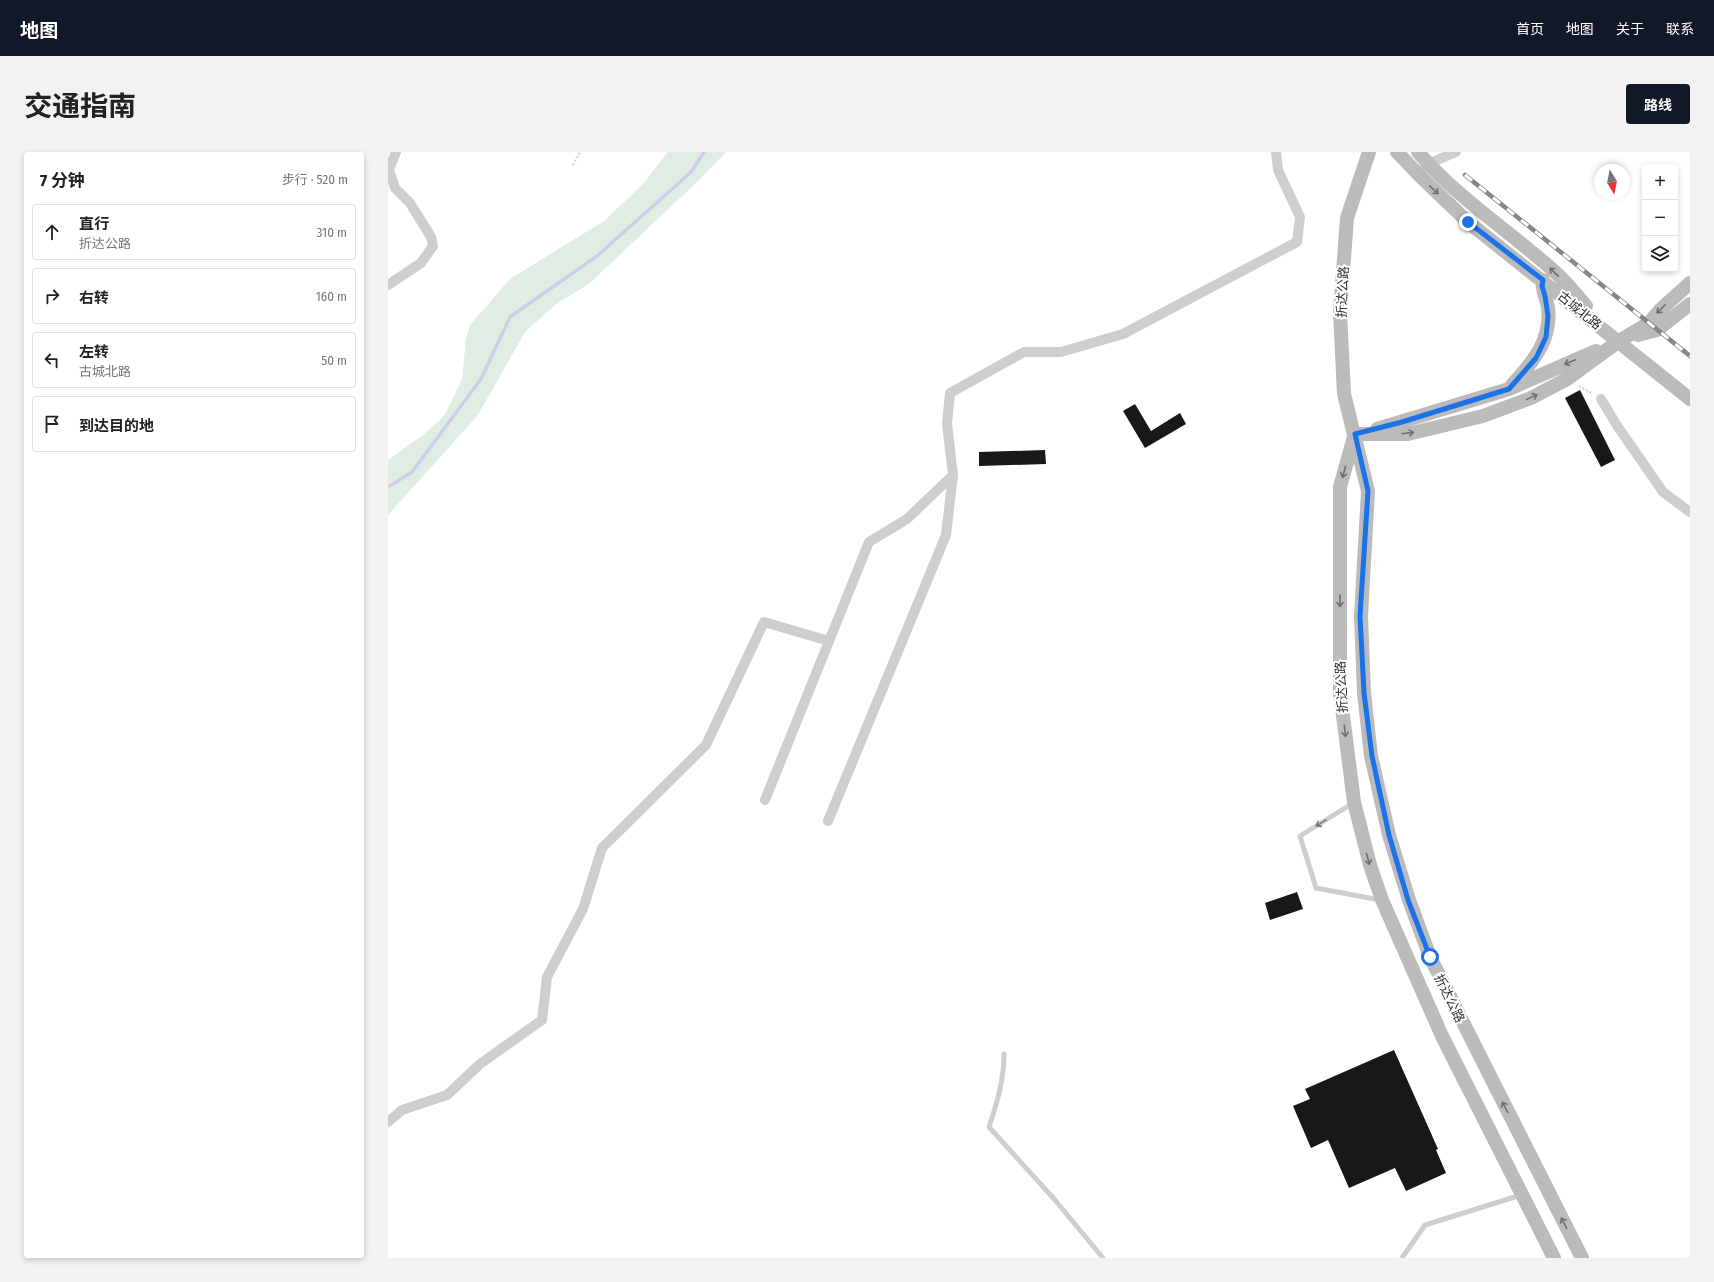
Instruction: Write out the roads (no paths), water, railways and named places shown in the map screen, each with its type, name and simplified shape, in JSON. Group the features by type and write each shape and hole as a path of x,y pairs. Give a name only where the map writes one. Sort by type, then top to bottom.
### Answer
{"main road":[{"name":"折达公路","path":"1369,152 1347,218 1340,312 1344,394 1368,491 1360,616 1364,693 1372,756 1389,835 1408,900 1430,957 1582,1258"},
{"name":"古城北路","path":"1397,152 1468,222 1543,280 1690,399"},
{"name":"古城北路","path":"1418,152 1428,164 1480,212 1555,272 1619,341"},
{"path":"1509,389 1536,358 1546,337 1548,316 1542,286 1543,280"},
{"path":"1355,434 1408,434 1482,416 1532,398 1567,379 1619,341 1649,323 1660,310 1690,283"},
{"path":"1355,434 1402,422 1509,389 1619,341 1657,330 1690,304"},
{"name":"折达公路","path":"1355,434 1340,487 1340,692 1354,802 1370,865 1382,900 1442,1036 1554,1258"}],"street":[{"path":"388,285 422,263 433,246 431,237 410,203 395,188 389,170 396,152"},
{"path":"828,820 946,534 953,475 947,424 950,393 1024,352 1061,352 1124,334 1297,242 1300,217 1278,170 1276,152"},
{"path":"1419,175 1428,164 1456,152"},
{"path":"1601,399 1616,424 1663,492 1690,512"},
{"path":"765,800 869,542 907,518 953,475"},
{"path":"388,1122 402,1110 447,1095 480,1064 542,1020 547,978 583,909 602,848 706,745 764,622 829,641"}],"lane":[{"path":"1354,802 1300,836 1316,888 1382,900"},
{"path":"1004,1054 1004,1066 998,1099 989,1127 1055,1200 1103,1258"},
{"path":"1402,1258 1425,1225 1522,1195"}],"waterway":[{"path":"388,487 412,472 481,379 510,317 597,256 691,172 704,152"}],"railway":[{"path":"1465,175 1690,356"}]}
